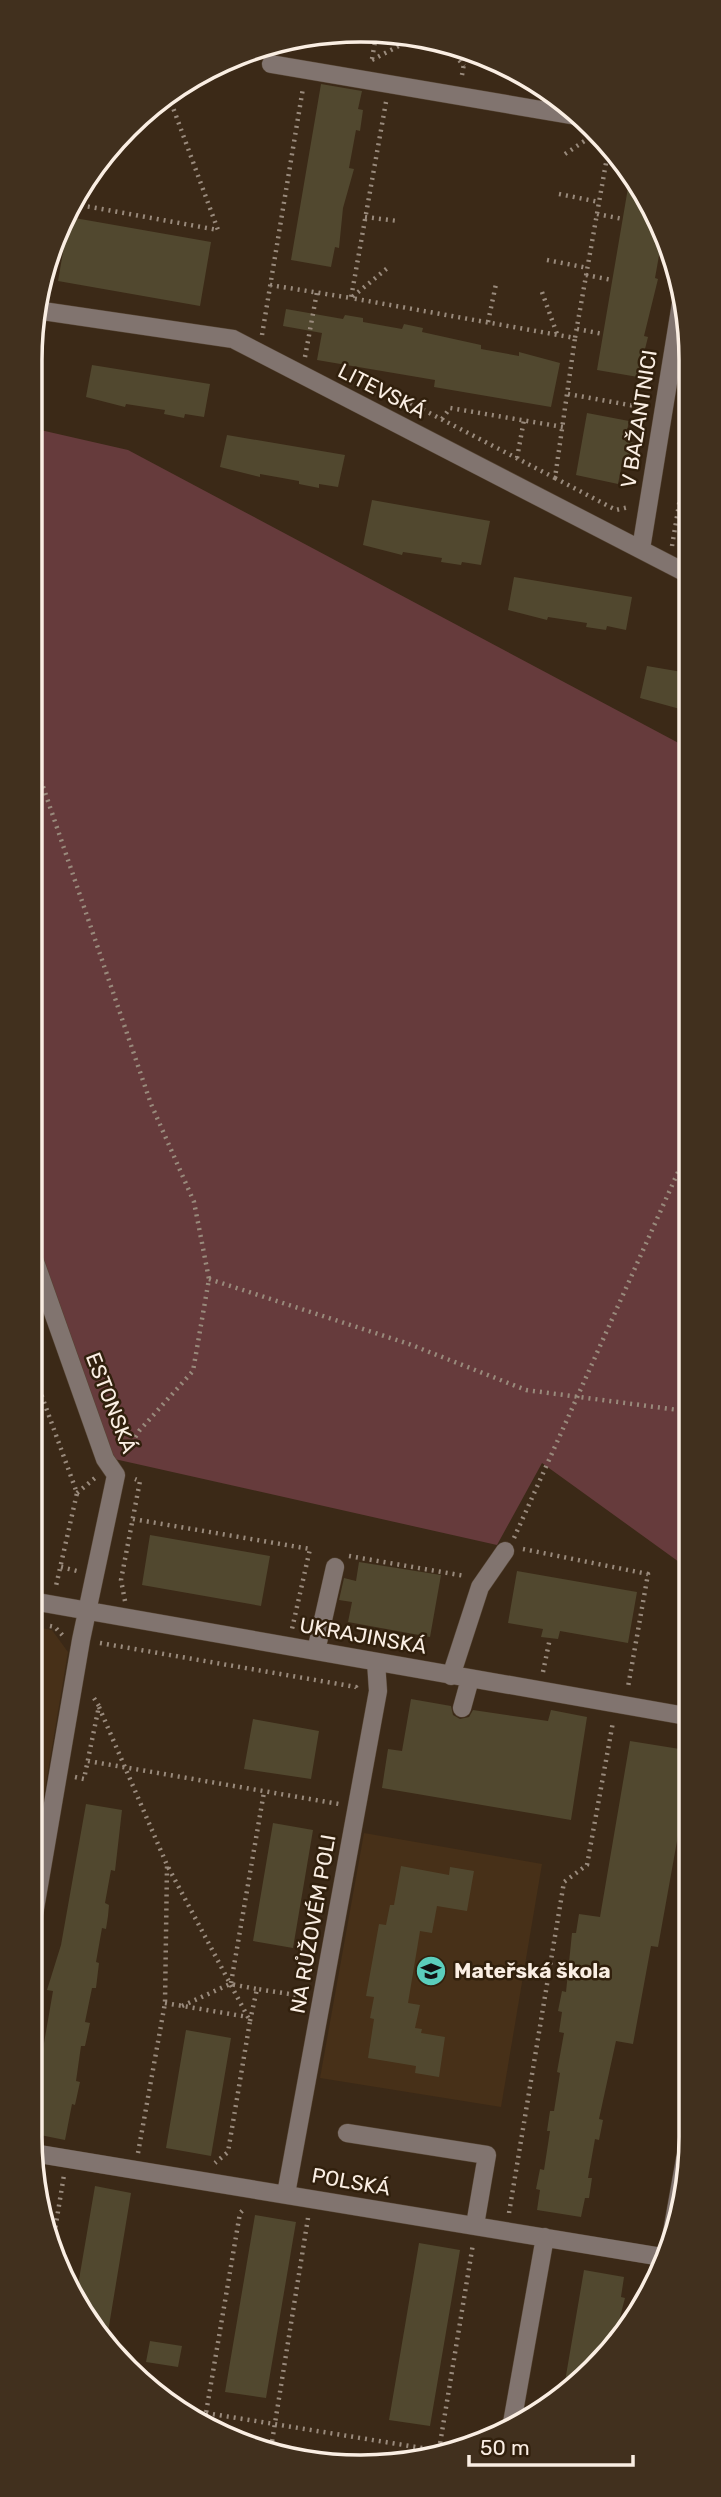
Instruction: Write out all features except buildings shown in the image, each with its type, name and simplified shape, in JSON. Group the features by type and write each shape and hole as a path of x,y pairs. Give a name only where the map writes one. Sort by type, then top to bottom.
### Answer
{"street":[{"path":"271,64 561,113"},
{"name":"V BAŽANTNICI","path":"642,549 674,307"},
{"name":"LITEVSKÁ","path":"46,312 233,340 679,569"},
{"name":"ESTONSKÁ","path":"42,1281 107,1463 116,1475 87,1610 42,1869"},
{"path":"451,1676 484,1579 505,1552"},
{"path":"316,1651 336,1561"},
{"name":"UKRAJINSKÁ","path":"42,1603 679,1715"},
{"name":"NA RŮŽOVÉM POLI","path":"286,2193 375,1704 376,1662"},
{"path":"462,1708 470,1679"},
{"path":"347,2133 487,2155 475,2225"},
{"name":"POLSKÁ","path":"43,2154 656,2256"},
{"path":"513,2416 545,2237"}],"path":[{"path":"375,43 372,60 401,45"},
{"path":"457,57 464,66"},
{"path":"462,75 465,60"},
{"path":"351,298 389,84"},
{"path":"261,343 303,85"},
{"path":"83,206 218,230 172,105"},
{"path":"565,154 589,138"},
{"path":"555,478 575,338 607,159"},
{"path":"559,194 599,202"},
{"path":"597,214 622,219"},
{"path":"365,217 398,221"},
{"path":"547,260 612,280"},
{"path":"351,298 390,266"},
{"path":"488,322 496,284"},
{"path":"270,285 575,338"},
{"path":"304,365 317,292"},
{"path":"542,292 558,335"},
{"path":"577,329 603,334"},
{"path":"374,398 385,390 616,510 625,510 634,502"},
{"path":"568,394 650,409 652,396"},
{"path":"442,419 450,408 563,427"},
{"path":"517,458 524,421"},
{"path":"679,505 672,547 679,550"},
{"path":"42,784 151,1104 194,1202 209,1279 193,1371 139,1431 121,1461 107,1463 76,1493"},
{"path":"627,1688 649,1574 510,1547 679,1170"},
{"path":"209,1279 409,1344 526,1390 679,1410"},
{"path":"42,1397 76,1493 55,1591"},
{"path":"131,1477 140,1481 121,1580 125,1602 137,1604"},
{"path":"133,1519 324,1552"},
{"path":"278,1629 292,1632 310,1549"},
{"path":"336,1561 484,1579"},
{"path":"42,1624 55,1627 65,1638"},
{"path":"542,1674 550,1638"},
{"path":"92,1642 356,1687 360,1698"},
{"path":"85,1685 99,1706 167,1865 249,2019"},
{"path":"512,2219 509,2212 564,1882 587,1865 617,1704"},
{"path":"99,1706 88,1762 341,1805"},
{"path":"339,1818 343,1791"},
{"path":"230,1984 264,1792"},
{"path":"138,2154 164,2003 167,1865"},
{"path":"182,2006 230,1984 296,1995 308,1984"},
{"path":"204,2164 213,2164 228,2152 249,2019 257,1989"},
{"path":"164,2003 249,2019"},
{"path":"124,2151 151,2156"},
{"path":"55,2227 65,2171"},
{"path":"249,2204 240,2213 206,2413 427,2448"},
{"path":"272,2442 309,2213"},
{"path":"440,2445 474,2239 485,2241"}],"shaded area":[{"path":"42,430 128,450 679,743 679,1562 542,1463 497,1545 110,1458 42,1264"},
{"path":"42,1628 52,1630 68,1652 42,1807"},
{"name":"Mateřská škola","path":"364,1833 542,1864 501,2107 320,2078"}],"place":[{"name":"Mateřská škola","path":"431,1971"}]}
